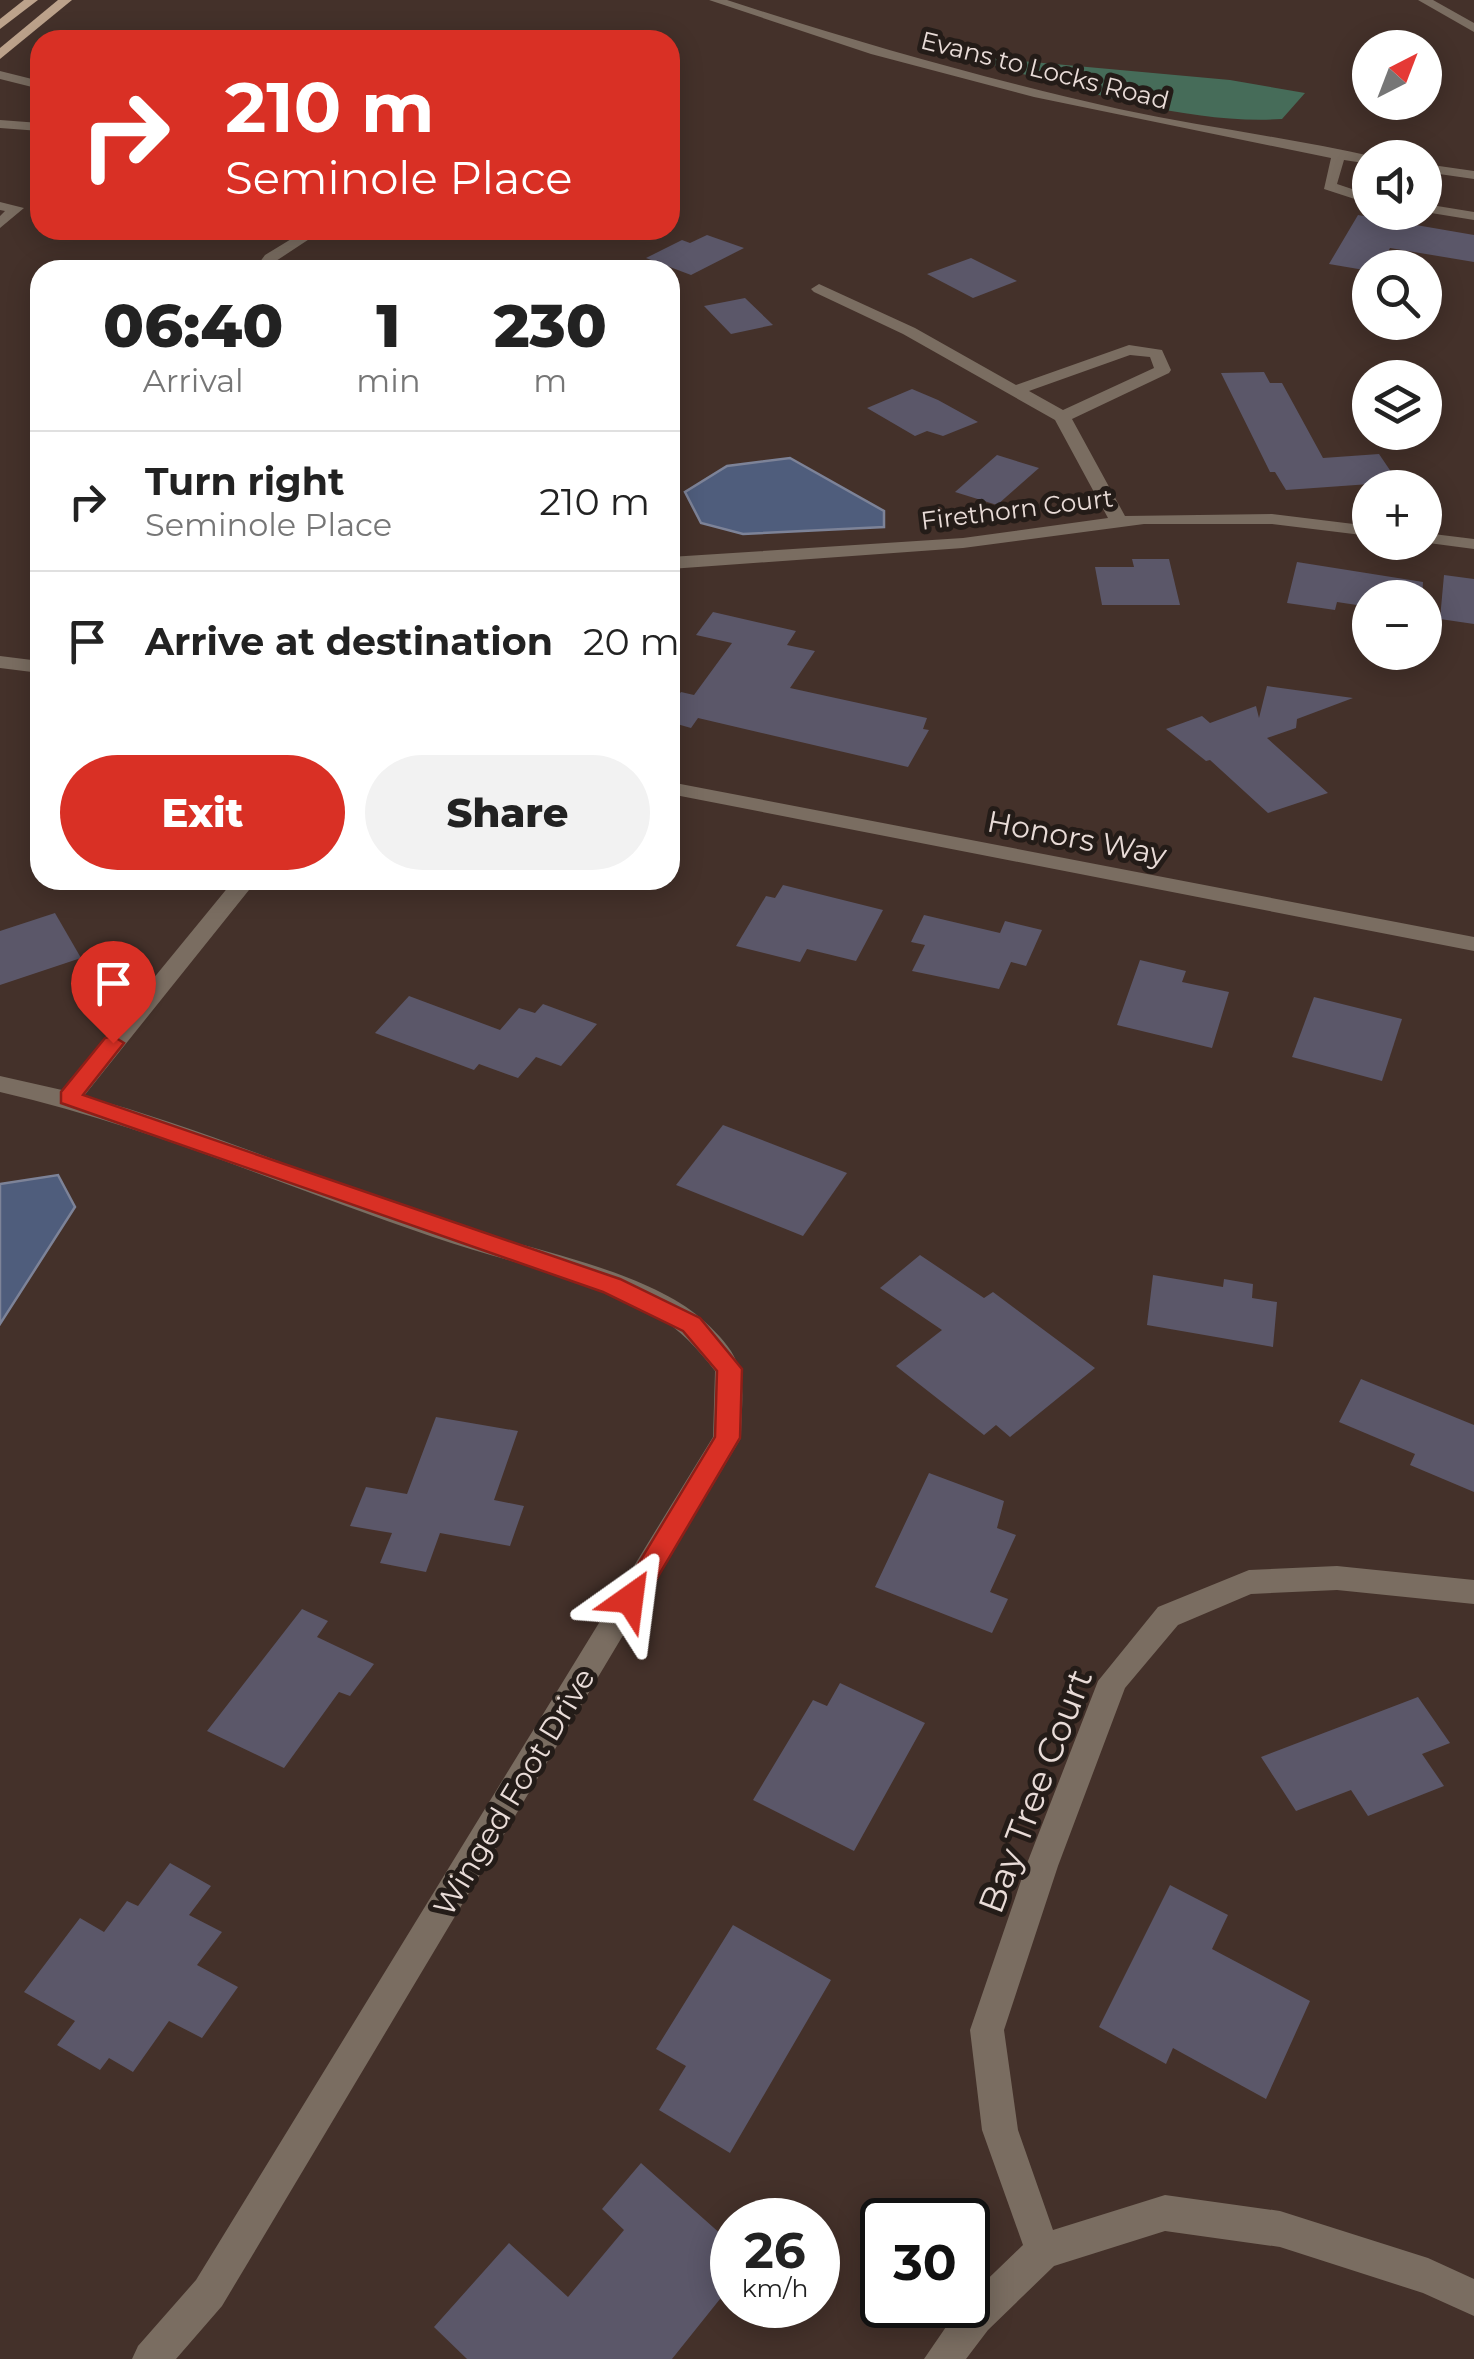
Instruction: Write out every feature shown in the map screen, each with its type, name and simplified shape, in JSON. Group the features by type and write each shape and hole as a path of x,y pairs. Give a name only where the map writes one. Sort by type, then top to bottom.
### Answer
{"main road":[{"path":"0,26 32,0"},
{"path":"0,54 66,0"}],"street":[{"name":"Evans to Locks Road","path":"715,0 894,57 1062,101 1242,140 1352,157"},
{"path":"1424,0 1474,28"},
{"path":"0,75 30,82"},
{"path":"6,124 26,112"},
{"path":"1338,155 1329,186 1352,194"},
{"path":"1442,171 1474,176"},
{"path":"0,206 17,208 0,224"},
{"path":"1442,211 1474,216"},
{"path":"269,260 300,240"},
{"path":"819,289 909,331 1062,417 1118,522"},
{"path":"1014,391 1129,350 1156,353 1164,370 1062,417"},
{"name":"Firethorn Court","path":"680,562 964,543 1118,522 1272,520 1352,530"},
{"path":"1442,540 1474,544"},
{"path":"0,662 30,666"},
{"name":"Honors Way","path":"680,790 1474,944"},
{"path":"69,1098 238,890"},
{"name":"Winged Foot Drive","path":"0,1084 69,1098 611,1286 691,1324 730,1369 727,1438 209,2293 151,2359"},
{"name":"Bay Tree Court","path":"1042,2252 1000,2130 987,2030 1042,1866 1113,1681 1168,1616 1249,1582 1337,1578 1474,1592"},
{"path":"943,2359 975,2317 1042,2252 1165,2213 1280,2229 1428,2276 1474,2298"}],"green space":[{"path":"989,58 1230,80 1305,93 1282,119 1211,117 1100,95 995,66"}],"water":[{"path":"790,458 884,511 884,527 743,534 701,523 685,492 727,466"},
{"path":"58,1175 75,1207 0,1324 0,1184"}],"building":[{"path":"1352,225 1352,230 1442,229 1474,235 1474,262 1442,257 1442,250 1390,248 1352,250 1352,268 1329,264"},
{"path":"707,235 744,248 691,275 680,271 680,260 646,258 682,240 690,243"},
{"path":"971,258 1017,281 973,298 927,274"},
{"path":"745,298 773,325 731,334 704,306"},
{"path":"1264,372 1270,383 1282,383 1323,458 1379,454 1390,470 1352,470 1352,485 1286,490 1275,472 1270,472 1221,373"},
{"path":"912,389 978,422 943,436 927,431 915,436 867,408"},
{"path":"997,455 1039,468 997,505 955,492"},
{"path":"1132,559 1169,559 1180,605 1102,605 1095,567 1134,567"},
{"path":"1297,562 1410,580 1352,580 1352,604 1337,602 1335,610 1287,603"},
{"path":"1444,575 1474,579 1474,624 1442,619"},
{"path":"713,612 796,631 787,645 815,651 790,688 927,718 923,729 929,730 908,767 698,718 691,728 680,725 680,693 694,695 732,643 696,635"},
{"path":"1267,686 1353,698 1297,719 1296,728 1267,738 1328,793 1268,813 1210,760 1206,761 1166,729 1202,716 1210,723 1256,706 1259,718"},
{"path":"783,885 883,910 856,961 807,949 800,962 736,946 766,896 775,898"},
{"path":"55,913 81,958 0,985 0,931"},
{"path":"924,915 1000,933 1005,921 1042,930 1026,966 1011,962 999,989 912,971 925,945 911,942"},
{"path":"1140,960 1186,971 1182,982 1229,992 1212,1048 1117,1025"},
{"path":"409,996 500,1030 519,1008 535,1013 543,1004 597,1024 561,1066 536,1057 518,1078 479,1064 474,1070 375,1033"},
{"path":"1314,997 1402,1019 1382,1081 1292,1057"},
{"path":"723,1125 847,1173 803,1236 676,1185"},
{"path":"920,1255 984,1298 993,1292 1095,1368 1010,1437 996,1425 984,1435 896,1366 942,1330 880,1288"},
{"path":"1153,1275 1223,1287 1224,1279 1253,1284 1252,1298 1277,1302 1273,1347 1147,1325"},
{"path":"1361,1379 1474,1425 1474,1492 1410,1465 1415,1454 1339,1422"},
{"path":"436,1417 518,1431 494,1500 524,1506 510,1546 440,1533 426,1572 380,1563 392,1533 350,1526 366,1487 407,1494"},
{"path":"929,1473 1004,1501 997,1528 1016,1535 990,1592 1008,1599 992,1633 875,1587"},
{"path":"302,1609 328,1621 317,1637 374,1664 350,1696 339,1692 284,1768 207,1731"},
{"path":"840,1683 925,1723 854,1851 753,1800 813,1700 827,1706"},
{"path":"1418,1697 1450,1743 1422,1754 1444,1786 1368,1816 1351,1790 1296,1811 1261,1757"},
{"path":"170,1863 211,1886 189,1915 222,1932 197,1965 238,1987 202,2038 169,2021 133,2072 109,2058 100,2070 57,2045 75,2021 24,1992 80,1918 104,1932 127,1901 138,1906"},
{"path":"1170,1885 1228,1915 1212,1949 1310,2001 1266,2099 1173,2048 1166,2064 1099,2027"},
{"path":"733,1925 831,1980 730,2153 659,2110 686,2066 656,2049"},
{"path":"641,2163 710,2224 710,2312 672,2359 467,2359 434,2327 509,2243 568,2297 624,2230 602,2209"}],"route":[{"path":"113,1043 69,1098 232,1151 438,1229 611,1286 691,1324 730,1369 727,1438 630,1599"}]}
